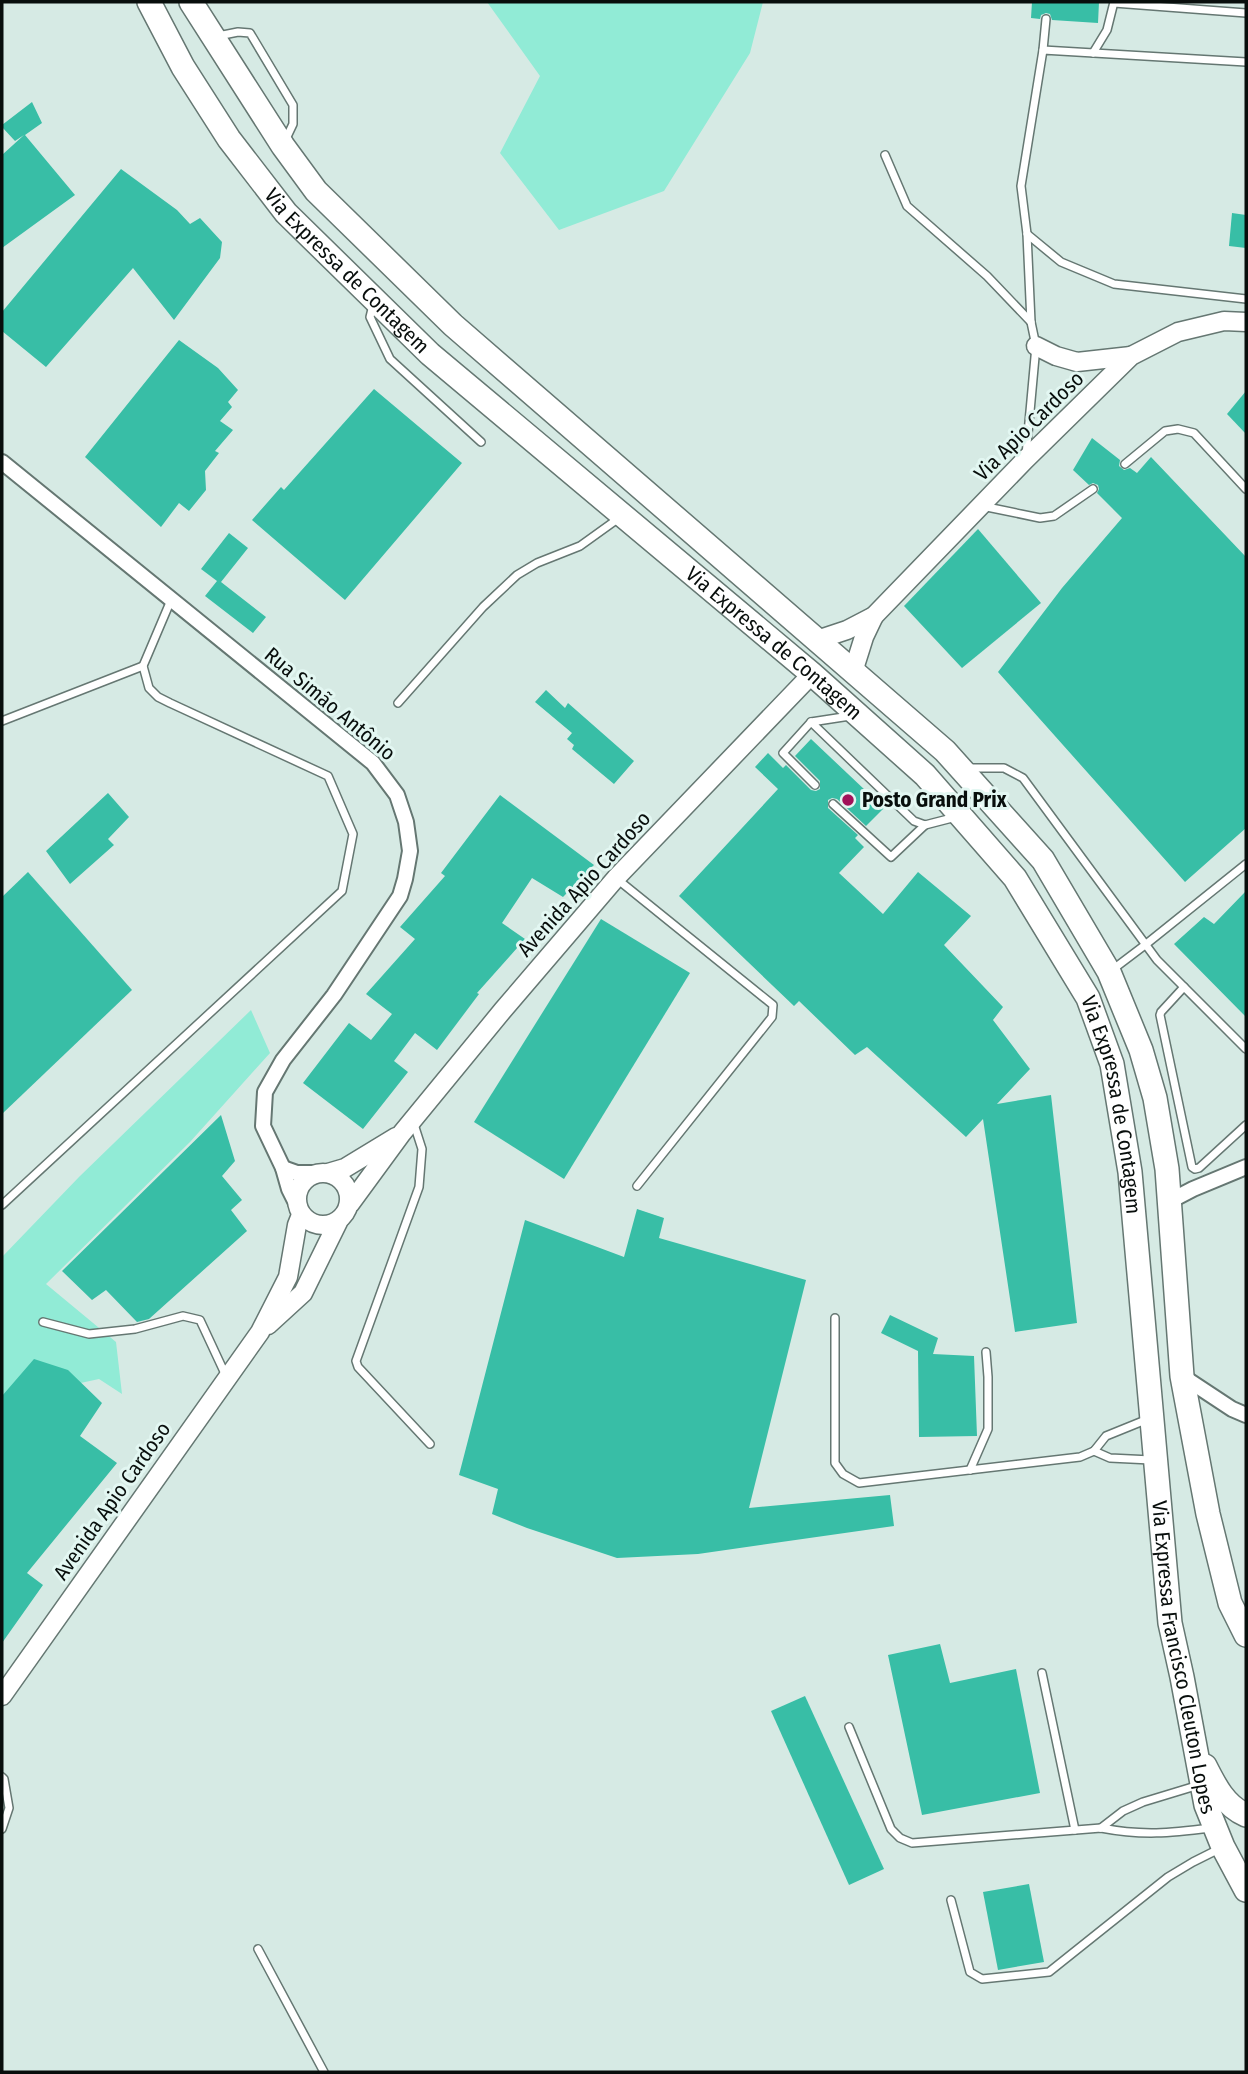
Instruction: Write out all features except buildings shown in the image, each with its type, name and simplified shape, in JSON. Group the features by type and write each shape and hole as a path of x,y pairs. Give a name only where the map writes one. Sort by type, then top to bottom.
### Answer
{"highway":[{"name":"Via Expressa de Contagem","path":"149,2 183,67 229,139 286,214 430,354 812,674 925,775 1015,878 1088,998 1112,1064 1130,1172 1152,1418"},
{"name":"Via Expressa de Contagem","path":"191,2 283,146 316,191 453,325 945,751 1043,860 1108,972 1141,1051 1156,1098 1170,1201 1182,1376"},
{"path":"1182,1376 1211,1527 1230,1603 1246,1635"},
{"name":"Via Expressa Francisco Cleuton Lopes","path":"1152,1418 1170,1623 1206,1805 1219,1838 1246,1890"},
{"path":"1195,1744 1216,1790 1237,1811 1246,1815"}],"street":[{"name":"Via Apio Cardoso","path":"853,671 874,616 1026,459 1131,356 1178,332 1224,321 1246,322"},
{"path":"1036,346 1077,362 1131,356"},
{"name":"Rua Simão Antônio","path":"2,462 373,763 397,795 406,822 410,851 400,896 334,995 283,1060 265,1092 263,1126 299,1210"},
{"name":"Via Apio Cardoso","path":"817,640 847,630 874,616"},
{"name":"Avenida Apio Cardoso","path":"349,1204 407,1127 616,878 812,674"},
{"name":"Avenida Apio Cardoso","path":"323,1173 345,1168 407,1127"},
{"path":"1170,1201 1246,1167"},
{"path":"282,1168 297,1173 323,1173 337,1177 345,1184 349,1194 346,1214 338,1222 318,1226 308,1222 299,1210 296,1195 300,1185 308,1177 323,1173"},
{"name":"Avenida Apio Cardoso","path":"2,1696 260,1332 288,1278 299,1210"},
{"name":"Avenida Apio Cardoso","path":"260,1332 303,1293 338,1222"},
{"path":"1182,1376 1232,1409 1246,1415"}],"lane":[{"path":"1093,53 1107,30 1114,2 1246,13"},
{"path":"1026,459 1036,346 1031,322 1027,234 1021,186 1046,19"},
{"path":"214,37 238,32 250,33 293,105 293,124 283,146"},
{"path":"1043,50 1246,62"},
{"path":"885,155 907,206 987,276 1031,322"},
{"path":"1027,234 1061,262 1114,284 1246,299"},
{"path":"374,299 370,317 390,359 481,442"},
{"path":"1125,464 1165,431 1178,429 1194,433 1246,489"},
{"path":"981,505 1040,518 1054,516 1093,489"},
{"path":"398,703 483,607 517,575 537,563 580,546 623,516"},
{"path":"2,1205 342,891 353,834 328,776 158,696 149,688 143,666 170,600"},
{"path":"2,721 143,666"},
{"path":"815,785 783,752 811,722 857,714"},
{"path":"811,722 914,821 925,825"},
{"path":"960,768 1004,768 1023,778 1139,934 1145,946 1246,1049"},
{"path":"834,804 891,857 925,825 961,816"},
{"path":"1108,972 1145,946 1246,864"},
{"path":"616,878 772,1005 772,1017 637,1186"},
{"path":"1184,987 1160,1015 1192,1167 1199,1168 1246,1125"},
{"path":"407,1127 422,1149 419,1187 356,1361 358,1367 430,1444"},
{"path":"43,1321 89,1334 135,1329 183,1316 200,1320 227,1379"},
{"path":"835,1318 835,1463 843,1474 859,1483 1080,1457 1094,1451 1106,1436 1152,1418"},
{"path":"970,1470 988,1429 986,1352"},
{"path":"1094,1451 1110,1458 1154,1460"},
{"path":"1042,1673 1075,1830"},
{"path":"849,1727 891,1829 900,1838 912,1843 1101,1828 1126,1833 1219,1838"},
{"path":"2,1777 9,1808 2,1829"},
{"path":"1101,1828 1123,1811 1143,1802 1202,1784"},
{"path":"951,1900 970,1972 982,1979 1049,1972 1168,1877 1193,1862 1219,1838"},
{"path":"258,1949 324,2072"}],"green space":[{"path":"487,2 763,2 750,53 664,191 559,230 500,153 540,76"},
{"path":"251,1010 270,1053 190,1142 46,1284 116,1342 122,1394 99,1379 2,1400 2,1257 79,1177"}],"place":[{"name":"Posto Grand Prix","path":"848,800"}]}
